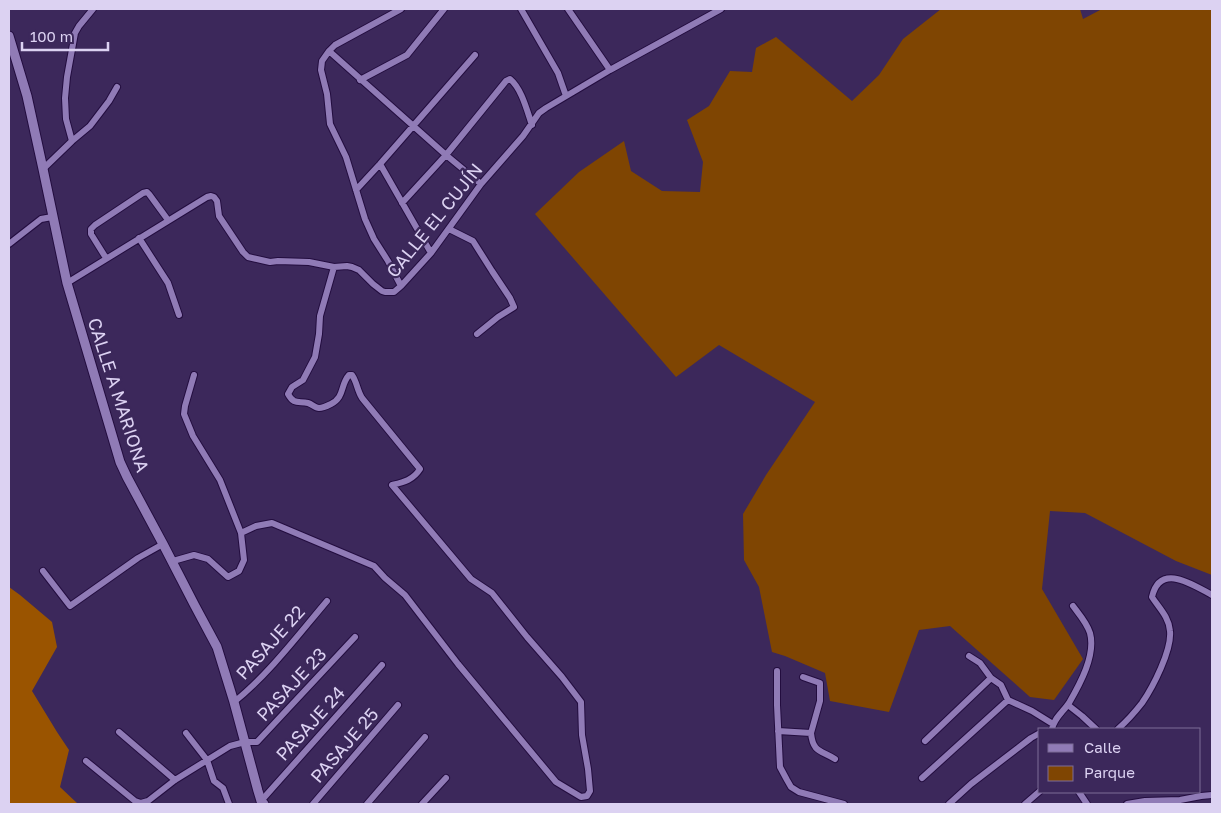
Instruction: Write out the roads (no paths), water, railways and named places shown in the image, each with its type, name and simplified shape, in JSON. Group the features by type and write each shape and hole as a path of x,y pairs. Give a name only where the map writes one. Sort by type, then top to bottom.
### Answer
{"main road":[{"name":"CALLE A MARIONA","path":"9,36 27,96 67,283 120,462 217,647 262,803"}],"street":[{"path":"72,141 66,119 67,77 75,34 93,9"},
{"path":"401,9 335,45 322,61 321,70 330,124 346,157 365,219 374,239 401,286"},
{"path":"360,80 407,55 444,9"},
{"path":"521,9 558,73 566,96"},
{"path":"568,9 610,70"},
{"name":"CALLE EL CUJÍN","path":"67,283 138,238 211,196 217,201 219,216 243,252 248,256 270,262 309,262 334,267 347,266 359,270 372,284 385,292 394,292 431,253 482,184 532,125 539,114 610,70 721,9"},
{"path":"329,51 446,155 482,184"},
{"path":"356,190 475,55"},
{"path":"402,203 446,155 506,81 510,79 513,82 524,101 532,125"},
{"path":"43,169 90,126 117,87"},
{"path":"380,164 431,253"},
{"path":"106,258 91,229 143,193 147,192 149,194 168,220"},
{"path":"9,244 37,221 52,217"},
{"path":"449,229 473,241 514,307 498,316 477,334"},
{"path":"138,238 168,283 179,315"},
{"path":"241,533 256,526 272,523 374,566 405,595 458,664 556,782 582,797 587,796 590,791 582,735 581,702 492,593 472,579 392,485 406,482 416,475 420,469 362,398 357,391 356,381 352,375 349,374 344,380 342,391 337,401 326,407 319,408 309,403 298,403 291,399 288,394 292,387 303,380 315,357 320,316 334,267"},
{"path":"172,561 194,555 208,560 228,577 239,572 244,560 241,533 220,480 193,436 184,414 194,375"},
{"path":"43,571 70,606 138,558 164,544"},
{"path":"1119,728 1142,703 1160,668 1170,642 1170,630 1166,617 1152,597 1158,582 1164,578 1176,578 1212,595"},
{"name":"PASAJE 22","path":"234,702 274,662 327,601"},
{"path":"969,656 980,663 991,678 1001,685 1008,700 1032,711 1053,726 1068,705 1088,665 1092,648 1090,632 1073,606"},
{"name":"PASAJE 23","path":"86,761 135,801 141,803 148,801 175,780 230,746 245,742 257,742 355,637"},
{"name":"PASAJE 24","path":"262,803 382,665"},
{"path":"778,671 777,705 780,767 792,787 799,792 844,804"},
{"path":"803,677 820,683 820,701 811,734 814,748 835,759"},
{"path":"926,742 991,678"},
{"path":"922,778 1008,700"},
{"name":"PASAJE 25","path":"313,804 398,705"},
{"path":"1068,705 1095,728"},
{"path":"778,731 811,734"},
{"path":"119,732 175,780"},
{"path":"186,733 208,760 214,781 223,788 229,804"},
{"path":"949,804 980,777 1038,734"},
{"path":"367,804 425,737"},
{"path":"422,804 446,778"},
{"path":"1025,804 1038,793"},
{"path":"1079,793 1087,804"},
{"path":"1127,804 1145,801 1180,800 1212,795"}]}
